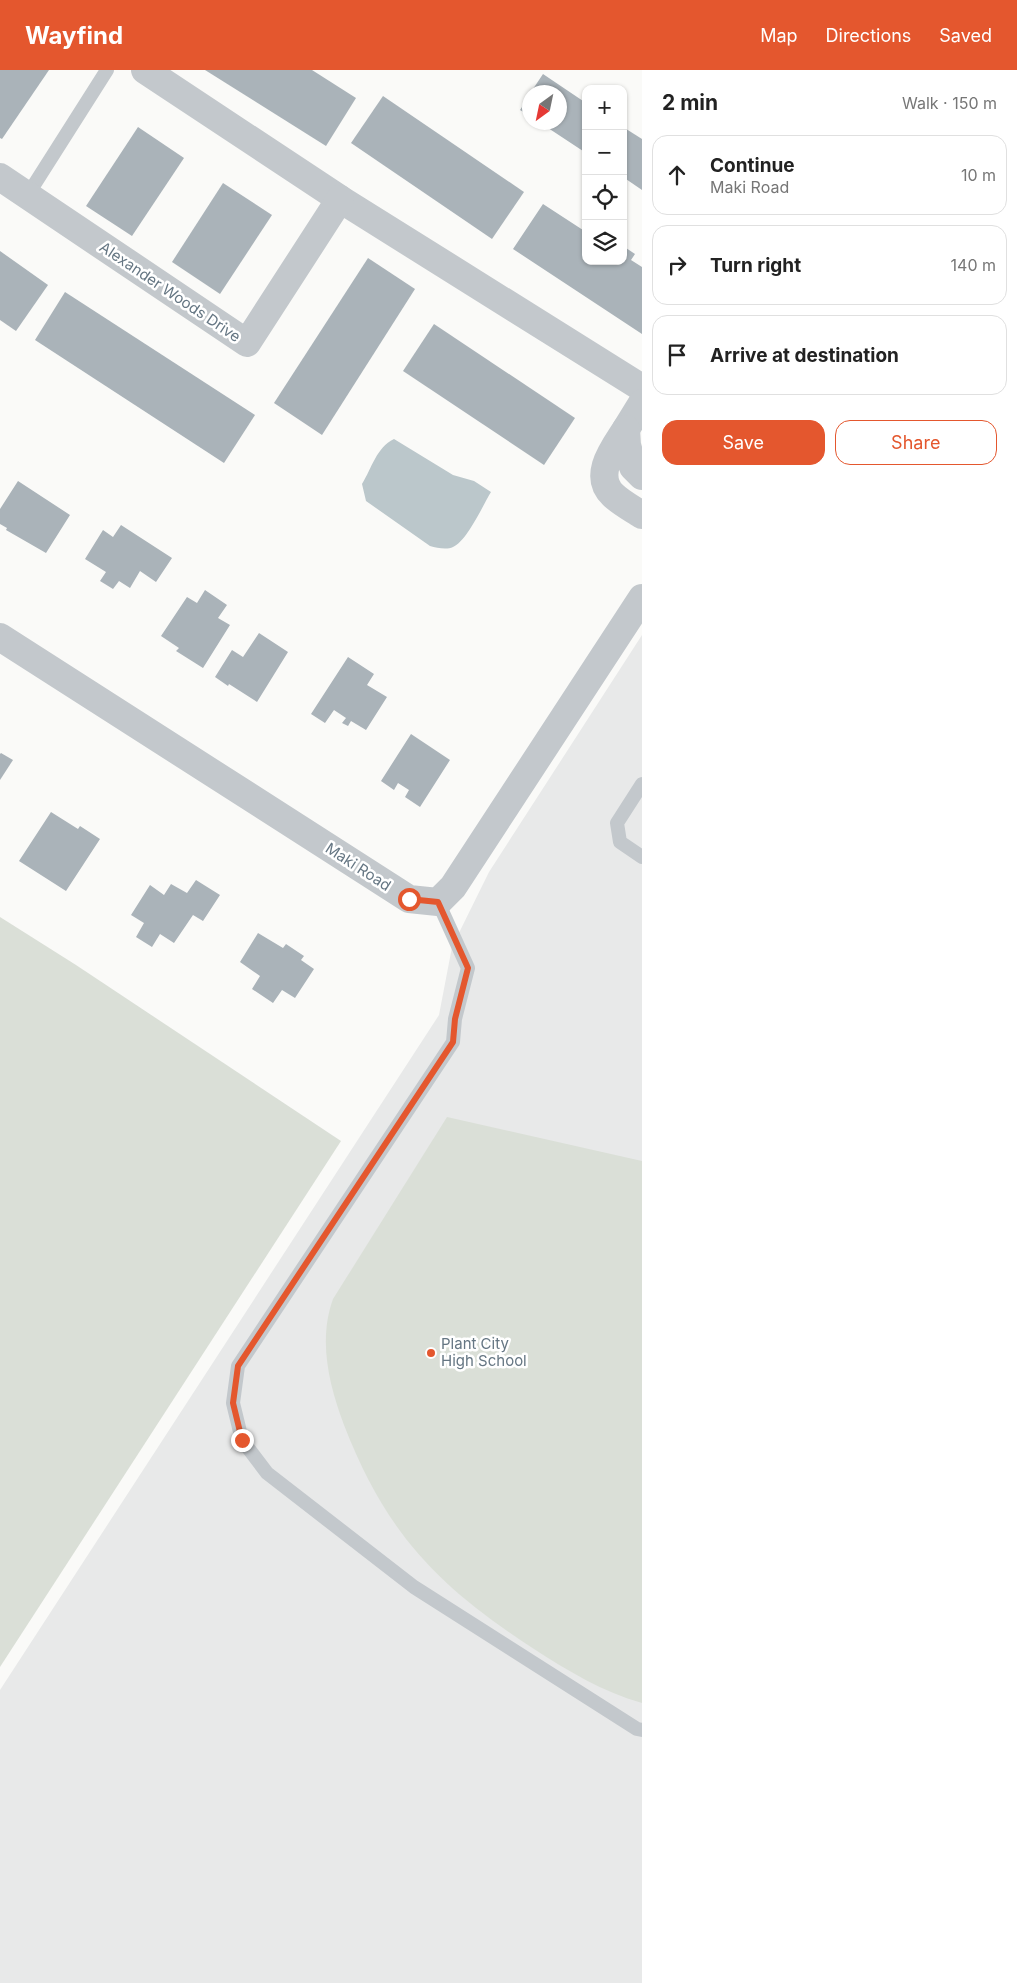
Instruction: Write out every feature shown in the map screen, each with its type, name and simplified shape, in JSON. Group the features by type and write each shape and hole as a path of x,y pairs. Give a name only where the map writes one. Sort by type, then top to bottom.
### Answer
{"street":[{"path":"145,70 340,199 642,388"},
{"name":"Alexander Woods Drive","path":"0,177 247,344 340,199"},
{"path":"638,504 609,491 604,469 610,454 642,403"},
{"path":"626,429 627,445 633,467 642,476"},
{"path":"438,902 453,887 639,608"},
{"name":"Maki Road","path":"0,637 409,899 438,902"}],"lane":[{"path":"27,196 107,70"},
{"path":"642,784 617,823 620,842 642,857"},
{"path":"438,902 468,968 455,1019 453,1042 238,1366 233,1403 242,1440 267,1472 414,1587 640,1731"}],"shaded area":[{"path":"394,439 453,475 474,481 491,492 464,538 453,547 445,549 430,546 366,501 362,484 379,453"},
{"name":"Plant City High School","path":"642,635 642,1983 0,1983 0,1690 439,1015 452,947 489,872"},
{"path":"0,917 76,965 341,1141 0,1667"},
{"path":"447,1117 642,1161 642,1703 600,1687 547,1657 469,1603 442,1579 418,1554 397,1527 378,1497 360,1463 339,1410 330,1378 326,1346 326,1330 333,1299"}],"building":[{"path":"0,70 49,70 2,139 0,138"},
{"path":"205,70 312,70 356,98 326,146"},
{"path":"543,74 559,85 536,85"},
{"path":"567,90 582,100 582,150 551,130 567,130"},
{"path":"383,96 524,192 492,239 351,143"},
{"path":"138,127 184,158 132,236 86,206"},
{"path":"627,130 642,139 642,190 627,180"},
{"path":"223,183 272,215 220,294 172,262"},
{"path":"543,204 582,229 582,265 627,265 627,249 635,254 631,260 642,267 642,334 513,249"},
{"path":"0,251 48,285 16,331 0,320"},
{"path":"368,258 415,289 322,435 274,403"},
{"path":"65,292 255,415 224,463 35,340"},
{"path":"434,324 575,418 544,465 403,371"},
{"path":"18,481 70,515 46,553 6,530 7,528 0,524 0,509"},
{"path":"121,525 172,558 156,582 140,571 130,588 119,581 113,589 100,581 106,572 85,559 103,530 113,537"},
{"path":"205,590 227,605 218,618 230,625 203,668 176,651 179,648 161,636 187,597 197,603"},
{"path":"259,633 288,652 257,702 215,677 232,650 243,657"},
{"path":"348,657 374,674 367,685 387,697 366,730 351,721 348,726 342,723 346,718 334,710 325,723 311,714"},
{"path":"411,734 450,760 420,807 405,797 409,790 398,783 394,790 381,781"},
{"path":"0,754 13,760 0,780"},
{"path":"51,812 78,829 80,826 100,839 66,891 19,861"},
{"path":"196,880 220,895 203,921 193,915 174,943 160,934 152,947 136,937 144,923 131,915 150,885 164,895 171,884 187,893"},
{"path":"258,933 283,948 286,944 304,956 301,960 314,969 295,998 282,990 273,1003 252,989 260,976 240,962"}],"place":[{"name":"Plant City High School","path":"431,1353"}],"route":[{"path":"242,1440 233,1403 238,1366 453,1042 455,1019 468,968 438,902 409,899"}]}
